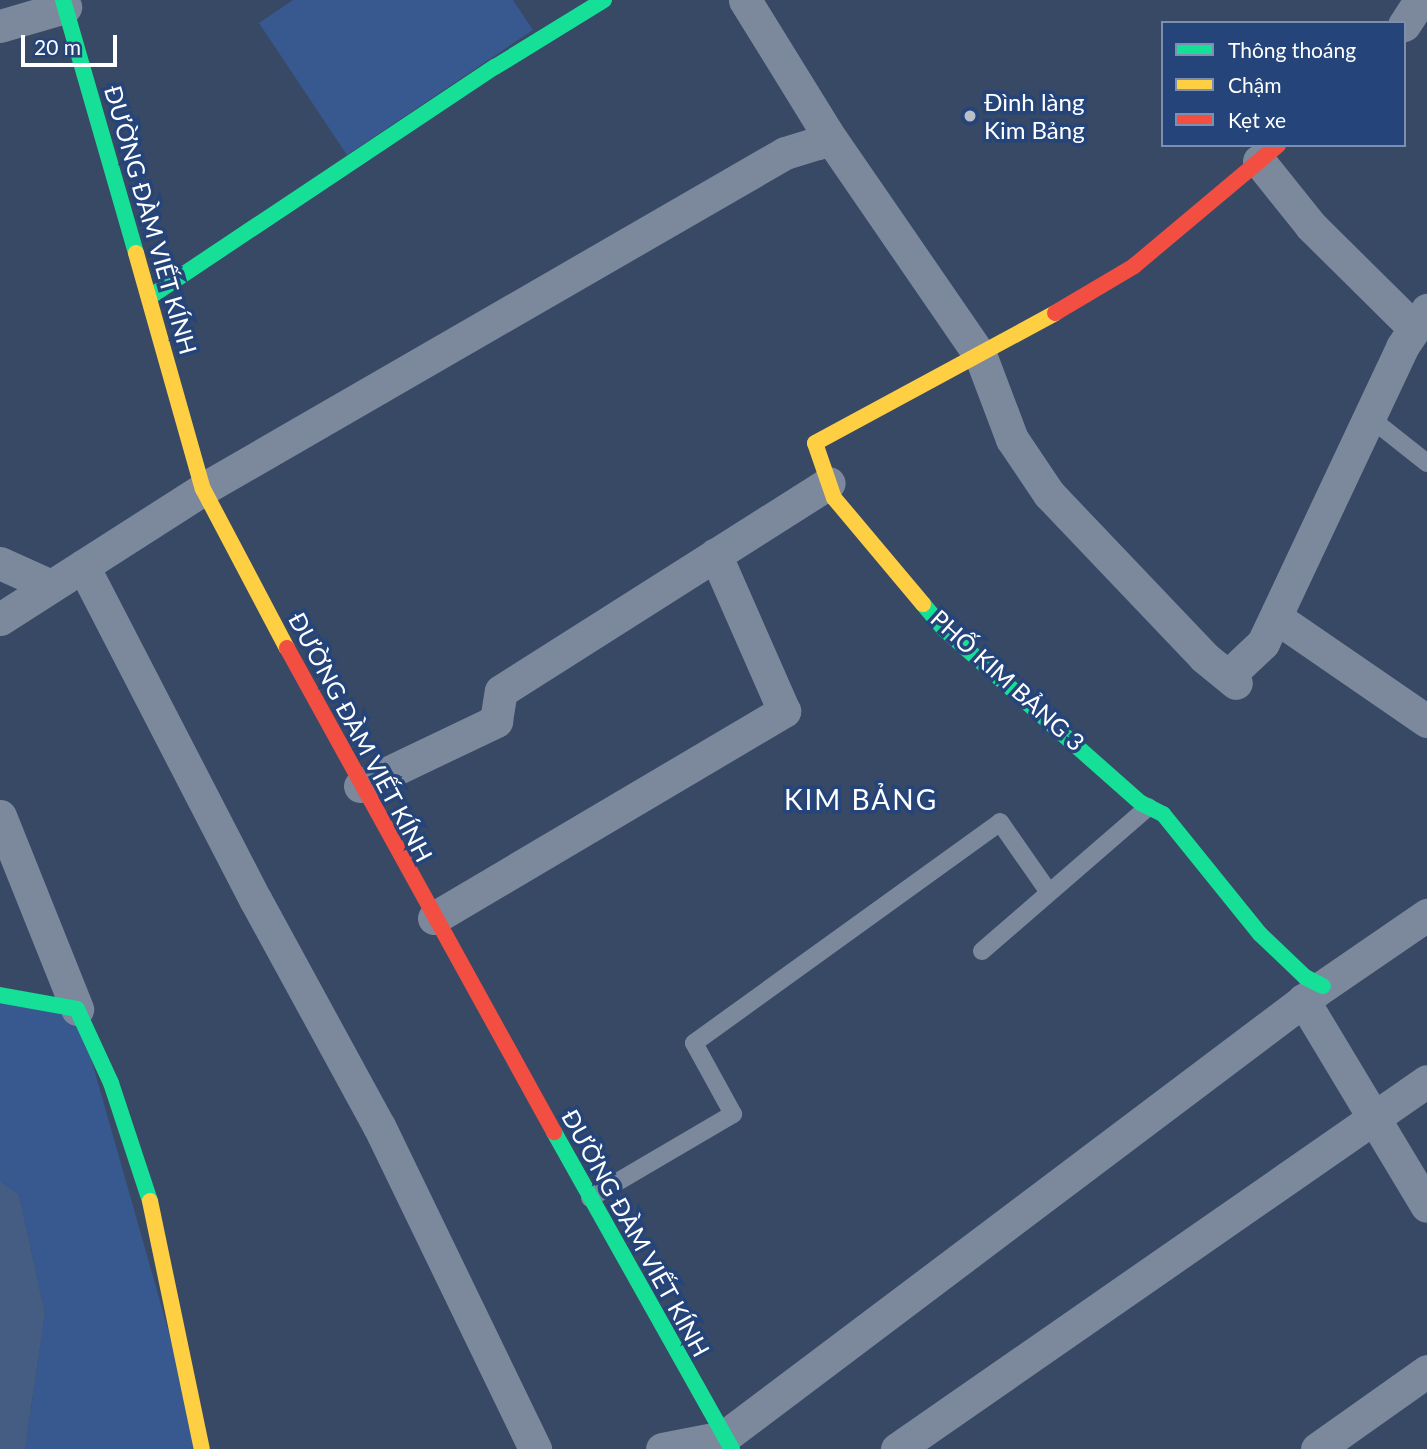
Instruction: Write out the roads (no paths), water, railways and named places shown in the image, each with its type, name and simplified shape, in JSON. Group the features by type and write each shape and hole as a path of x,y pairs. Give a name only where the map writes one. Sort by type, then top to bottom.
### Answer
{"main road":[{"path":"151,296 495,67 604,0"},
{"name":"ĐƯỜNG ĐÀM VIẾT KÍNH","path":"64,3 151,296 203,489 360,786 728,1443"},
{"name":"PHỐ KIM BẢNG 3","path":"1269,153 1134,266 981,358 815,443 834,498 944,629 1148,807 1163,814 1259,934 1305,977 1313,993"},
{"path":"0,995 77,1009 138,1153 174,1292 202,1449"}],"street":[{"path":"745,0 827,133 981,358 1012,439 1049,494 1232,680 1263,643 1368,416 1421,319 1311,226 1269,153"},
{"path":"1406,22 1420,0"},
{"path":"0,26 64,3"},
{"path":"0,620 203,489 785,153 818,144 827,133"},
{"path":"360,786 496,721 501,691 829,483"},
{"path":"434,918 784,711 715,554"},
{"path":"0,563 51,586"},
{"path":"83,566 254,899 380,1126 535,1449"},
{"path":"1276,618 1427,721"},
{"path":"0,816 77,1009"},
{"path":"662,1449 728,1443 1313,993 1427,915"},
{"path":"1313,993 1373,1116 1427,1206"},
{"path":"898,1449 1373,1116 1427,1081"},
{"path":"1317,1449 1427,1371"}],"lane":[{"path":"1368,416 1427,463"},
{"path":"982,951 1148,807"},
{"path":"590,1198 733,1114 694,1043 1000,821 1048,891"}],"place":[{"name":"Đình làng Kim Bảng","path":"970,116"}],"district":[{"name":"KIM BẢNG","path":"861,799"}]}
